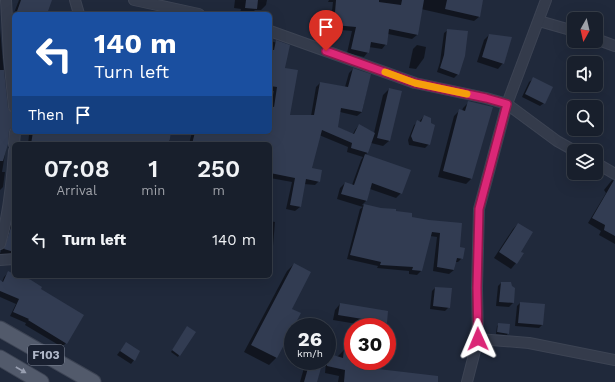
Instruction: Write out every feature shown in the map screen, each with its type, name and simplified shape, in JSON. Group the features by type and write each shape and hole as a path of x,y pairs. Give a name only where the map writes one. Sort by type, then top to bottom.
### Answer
{"main road":[{"name":"F103","path":"0,329 92,382"},
{"name":"F103","path":"0,358 41,382"}],"street":[{"path":"6,0 12,87"},
{"path":"75,0 78,12"},
{"path":"134,0 189,12"},
{"path":"467,382 478,339 477,288 479,209 507,104 546,0"},
{"path":"539,21 567,29"},
{"path":"272,32 415,83 507,104 557,141 567,147"},
{"path":"603,42 615,46"},
{"path":"603,167 615,174"},
{"path":"0,244 4,231 12,181"},
{"path":"0,260 12,259"},
{"path":"478,339 529,343 615,360"}],"building":[{"path":"21,0 52,0 48,12 17,12"},
{"path":"246,0 258,0 257,9 245,8"},
{"path":"336,0 379,0 379,2 401,5 402,0 424,0 418,35 389,29 387,45 371,42 369,53 351,49 356,27 334,25"},
{"path":"447,0 483,0 480,17 445,9"},
{"path":"447,29 468,31 465,56 459,75 440,68 444,55"},
{"path":"489,34 512,37 504,64 482,57"},
{"path":"276,40 290,45 285,68 298,70 290,115 314,115 320,82 348,87 353,68 371,74 362,112 341,108 338,127 354,134 359,124 375,133 368,153 351,148 352,143 322,130 312,168 322,170 320,182 306,179 301,207 290,205 295,178 272,173 272,142 192,142 194,134 272,134 272,106 274,107 277,87 272,86 272,50 274,50"},
{"path":"0,70 4,70 8,108 11,112 12,126 9,131 8,144 3,161 0,161"},
{"path":"533,77 553,87 545,104 525,94"},
{"path":"389,88 402,91 390,141 377,138"},
{"path":"468,101 493,107 472,179 443,171 459,109 465,111"},
{"path":"424,115 431,118 431,123 435,125 430,145 413,141 411,136 417,120 421,122"},
{"path":"33,134 171,134 169,142 31,142"},
{"path":"365,154 411,170 402,194 372,183 367,201 341,194 345,182 354,185"},
{"path":"614,180 615,236 604,230 605,225 592,218"},
{"path":"364,204 412,213 412,217 462,223 460,247 465,248 463,259 457,258 454,270 437,267 440,233 432,232 422,271 412,270 413,267 380,265 381,262 350,255"},
{"path":"518,223 533,232 521,252 524,253 517,264 499,252"},
{"path":"12,224 12,251 4,249"},
{"path":"294,263 311,272 292,309 301,313 298,318 284,318 284,345 277,358 251,345"},
{"path":"8,271 12,273 12,278 26,278 42,287 41,289 84,315 67,344 28,320 29,319 13,312 19,299 0,291 0,280 3,282"},
{"path":"501,282 511,282 512,286 515,288 514,303 499,302"},
{"path":"435,287 452,288 450,308 433,306"},
{"path":"520,302 545,304 543,325 518,323"},
{"path":"340,303 388,311 387,318 356,318 338,315"},
{"path":"498,323 510,324 509,334 497,332"},
{"path":"187,326 196,332 180,356 172,350"},
{"path":"126,342 140,351 135,361 120,351"},
{"path":"344,349 344,370 336,368 336,356 343,358"},
{"path":"307,370 320,370 317,382 304,382"},
{"path":"345,370 387,370 438,376 438,382 344,382"}],"slow traffic":[{"path":"385,72 415,83 467,94"}],"route":[{"path":"326,51 415,83 507,104 479,209 477,288 478,339"}]}
